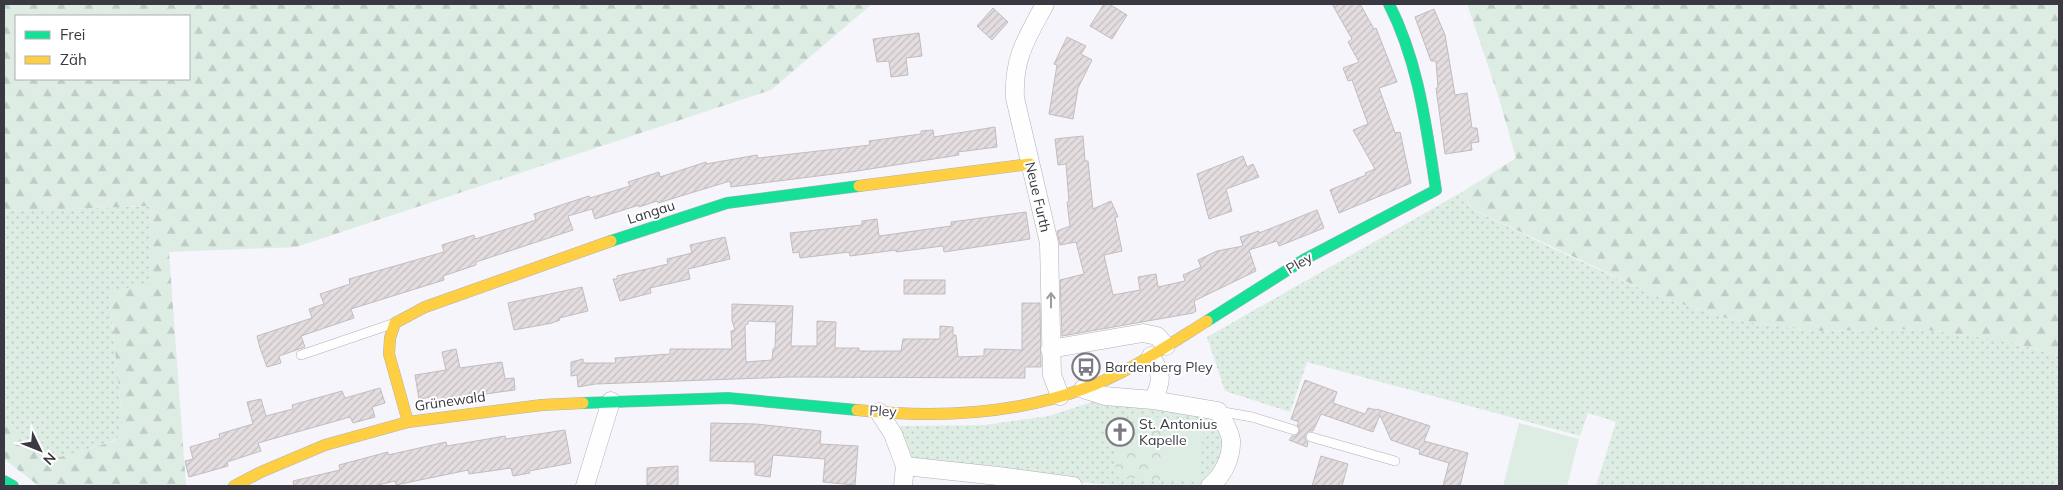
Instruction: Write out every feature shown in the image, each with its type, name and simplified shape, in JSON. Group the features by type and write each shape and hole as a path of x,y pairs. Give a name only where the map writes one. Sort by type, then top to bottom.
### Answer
{"street":[{"name":"Neue Furth","path":"1045,4 1022,47 1014,80 1015,98 1048,243 1052,375 1060,396"},
{"name":"Pley","path":"682,399 728,398 879,412 979,411 1025,405 1083,389 1124,371 1151,356 1306,259 1436,190 1413,59 1389,4"},
{"name":"Langau","path":"395,323 425,307 644,229 727,204 1030,164"},
{"path":"395,323 390,338 389,354 408,422"},
{"path":"1050,349 1143,333 1157,336 1166,346"},
{"path":"1151,356 1158,369 1161,383 1152,400"},
{"path":"1083,389 1105,396 1152,400 1218,411 1231,440 1228,460 1216,482 1210,486"},
{"name":"Grünewald","path":"234,486 261,472 325,445 408,422 542,405 682,399"},
{"path":"585,486 611,402"},
{"path":"879,412 893,434 905,466 903,486"},
{"path":"905,466 1072,486"},
{"path":"4,481 13,486"}],"lane":[{"path":"300,355 395,323"},
{"path":"1218,411 1242,415 1294,430"},
{"path":"1311,436 1395,461"}],"green space":[{"path":"4,4 872,4 771,90 296,247 169,252 186,486 39,486 4,459 4,416 38,455 45,459 53,459 112,442 120,436 123,428 109,292 149,283 151,206 4,211"},
{"path":"1467,4 2059,4 2059,355 1997,339 1919,329 1814,331 1729,319 1657,296 1474,210 1462,192 1516,158 1498,95"},
{"path":"1462,192 1474,210 1552,248 1657,296 1729,319 1814,331 1919,329 1997,339 2059,355 2059,486 1596,486 1616,422 1588,413 1580,436 1307,362 1290,412 1225,391 1207,337"},
{"path":"151,206 149,284 109,293 123,428 120,436 109,443 53,459 45,459 39,456 4,416 4,211"},
{"path":"1092,402 1205,415 1220,435 1222,442 1222,456 1215,474 1204,484 1188,487 1123,485 1062,480 911,458 901,438 900,426 984,425 1049,416"},
{"path":"1134,416 1165,418 1160,480 1115,477 1117,442 1132,443"},
{"path":"1165,418 1204,421 1199,482 1160,480"},
{"path":"1519,423 1579,439 1567,486 1503,486"}],"building":[{"path":"1104,4 1109,4 1127,15 1112,39 1090,26"},
{"path":"1332,4 1360,4 1374,29 1376,28 1397,82 1379,88 1395,133 1400,132 1411,183 1339,213 1330,190 1366,175 1365,173 1375,169 1353,130 1368,124 1352,80 1348,81 1343,68 1359,62 1348,42 1352,39"},
{"path":"993,8 1008,22 992,40 977,26"},
{"path":"1434,9 1445,35 1455,95 1467,93 1472,128 1477,128 1479,142 1471,143 1472,150 1445,154 1436,88 1438,88 1436,61 1431,61 1415,17"},
{"path":"919,33 922,56 906,58 908,75 891,77 889,61 877,62 873,39"},
{"path":"1067,37 1086,46 1081,54 1092,60 1078,88 1073,119 1049,114 1057,65 1054,64"},
{"path":"995,127 997,147 958,152 959,155 857,171 731,187 730,181 658,203 657,201 639,207 639,205 595,219 592,209 568,216 573,230 476,262 476,265 443,276 444,280 351,309 354,318 301,336 305,347 279,356 281,363 267,367 260,348 257,336 312,318 309,309 324,304 320,294 350,284 349,279 444,252 442,245 474,235 475,239 536,220 534,214 589,196 590,198 630,186 628,182 659,172 660,177 706,162 706,164 757,155 758,158 870,145 869,141 921,134 921,131 933,130 934,137"},
{"path":"1083,136 1085,161 1088,161 1093,209 1111,201 1118,217 1115,217 1122,251 1104,255 1113,295 1140,290 1138,277 1156,274 1158,287 1185,281 1183,275 1201,267 1198,260 1217,251 1243,246 1240,237 1259,231 1259,233 1317,210 1324,228 1279,246 1277,241 1249,250 1256,271 1194,301 1196,311 1193,313 1062,336 1060,280 1084,274 1076,242 1060,245 1057,231 1070,226 1067,202 1069,202 1066,164 1058,165 1055,139"},
{"path":"1243,156 1247,167 1253,164 1259,177 1226,189 1232,211 1209,219 1197,174"},
{"path":"1026,212 1030,239 944,252 943,246 850,256 849,252 800,258 799,252 793,253 790,233 862,225 862,221 877,219 879,236 951,226 951,222"},
{"path":"725,237 730,259 688,269 690,279 650,288 651,293 620,301 613,279 617,279 617,276 668,264 667,259 692,253 690,245"},
{"path":"904,280 945,280 945,294 904,294"},
{"path":"582,287 588,311 559,318 560,320 552,323 514,330 508,303"},
{"path":"1022,303 1040,303 1041,367 1025,367 1025,378 791,377 595,384 578,387 577,375 571,376 571,362 583,359 583,363 616,363 615,358 670,354 670,349 732,349 731,331 735,330 732,321 732,304 793,306 791,346 817,346 817,321 836,322 835,348 859,348 859,351 901,351 903,339 940,339 940,326 953,327 953,335 956,335 958,357 984,356 984,349 1022,350","holes":["748,321 776,322 775,348 773,349 772,360 746,362 745,325 748,324"]},
{"path":"456,349 460,368 502,362 505,379 514,378 515,390 432,401 431,397 419,399 415,375 446,370 442,352"},
{"path":"1305,380 1337,392 1333,403 1365,414 1368,408 1377,409 1430,426 1424,441 1468,453 1460,486 1443,486 1449,463 1419,454 1420,450 1391,440 1380,415 1373,432 1321,414 1313,431 1309,431 1305,435 1308,443 1307,447 1289,440 1300,431 1297,425 1299,422 1291,419"},
{"path":"380,388 385,403 372,407 375,417 353,423 350,417 258,443 261,451 227,462 228,466 189,477 185,461 193,459 190,447 220,438 219,434 253,424 247,402 261,399 266,416 293,409 292,405 342,391 345,398"},
{"path":"711,423 756,424 821,431 820,444 858,446 855,485 823,482 825,459 773,455 770,477 755,475 755,462 710,461"},
{"name":"St. Antonius Kapelle","path":"1110,425 1131,426 1130,439 1110,438"},
{"path":"565,430 571,463 529,471 530,473 513,476 511,468 469,474 468,470 396,485 395,481 374,486 294,486 293,481 340,470 339,465 388,452 388,455 446,442 447,446 505,436 506,439"},
{"path":"1321,456 1348,464 1342,486 1312,486"},
{"path":"678,466 678,486 647,486 647,468"}],"traffic: fast":[{"path":"1207,321 1305,259 1436,190 1420,95 1408,49 1389,4"},
{"path":"611,241 727,203 859,186"},
{"path":"583,403 728,398 857,410"},
{"path":"4,481 13,486"}],"traffic: slow":[{"path":"859,186 1030,164"},
{"path":"408,422 389,354 390,338 395,323 425,307 611,241"},
{"path":"857,410 942,414 1000,409 1056,398 1100,383 1116,375 1207,321"},
{"path":"234,486 261,472 325,445 408,422 542,405 583,403"}],"place":[{"name":"Bardenberg Pley","path":"1086,367"},
{"name":"St. Antonius Kapelle","path":"1120,432"}]}
